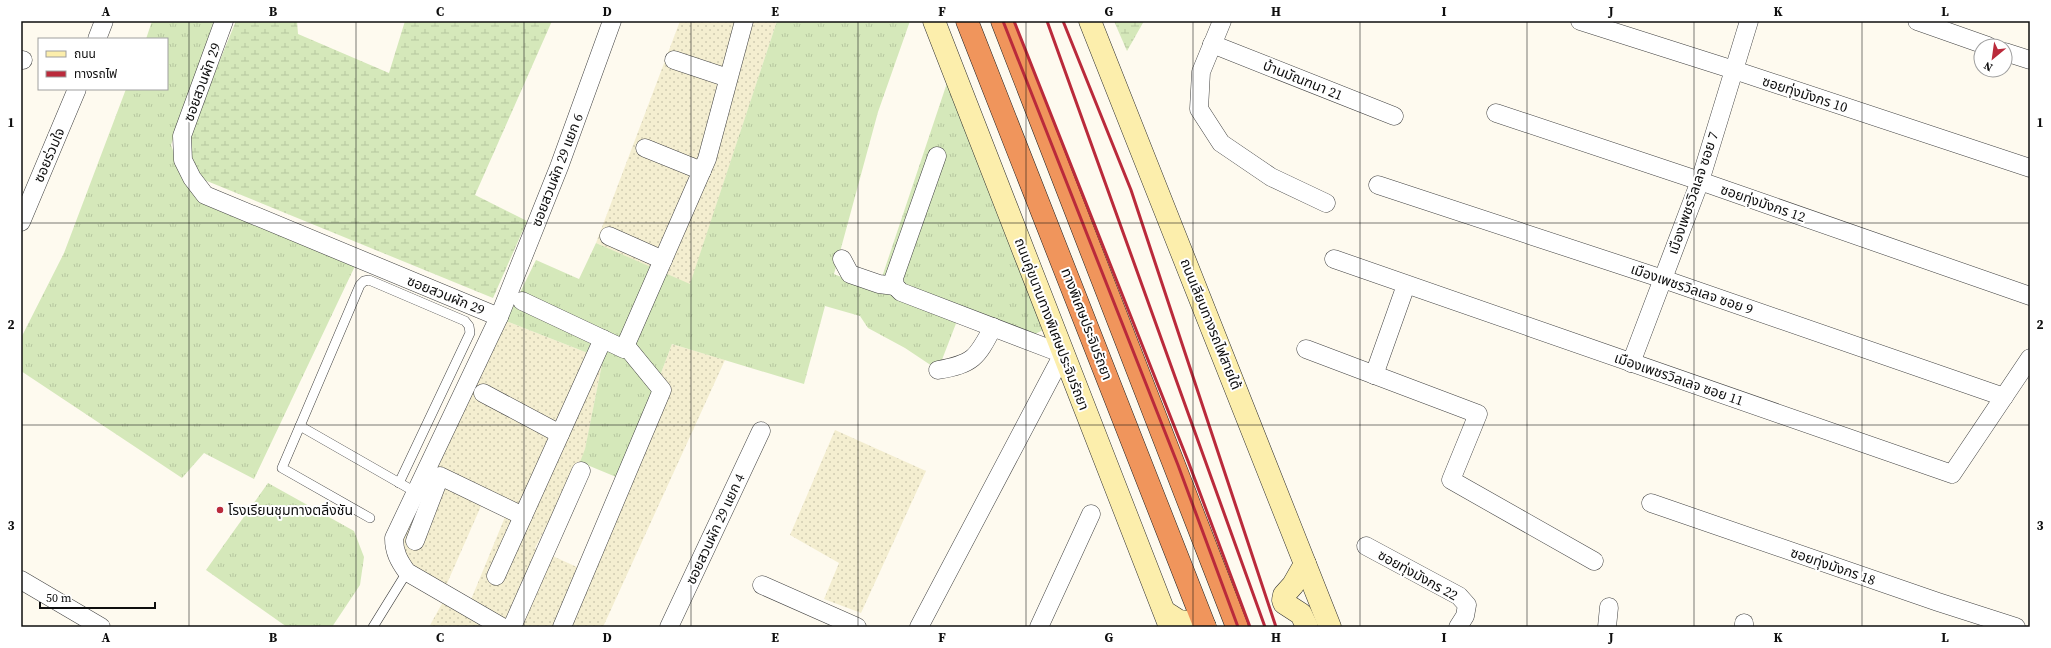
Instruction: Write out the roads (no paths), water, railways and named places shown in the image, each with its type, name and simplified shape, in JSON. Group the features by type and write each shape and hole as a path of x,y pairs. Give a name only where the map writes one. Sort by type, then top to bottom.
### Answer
{"highway":[{"name":"ทางพิเศษประจิมรัถยา","path":"967,21 1205,627"},
{"path":"1002,21 1237,627"}],"main road":[{"name":"ถนนคู่ขนานทางพิเศษประจิมรัถยา","path":"934,21 1167,620"},
{"name":"ถนนเลียบทางรถไฟสายใต้","path":"1090,21 1330,627"},
{"path":"1304,564 1293,585 1284,595 1283,600 1284,603 1301,614 1308,627"},
{"path":"1167,620 1200,623 1205,627"}],"street":[{"path":"97,38 104,21"},
{"name":"ซอยสวนผัก 29","path":"224,21 182,136 183,160 192,178 205,195 498,317 394,538 394,548 399,560 407,572 502,627"},
{"name":"ซอยสวนผัก 29 แยก 6","path":"498,317 559,167 612,21"},
{"path":"522,301 624,349 707,159 744,21"},
{"path":"1222,21 1201,72 1199,109 1221,143 1271,177 1326,203"},
{"name":"ซอยทุ่งมังกร 10","path":"1580,21 1734,70 2030,168"},
{"name":"เมืองเพชรวิลเลจ ซอย 7","path":"1631,363 1700,181 1749,21"},
{"path":"1917,21 1973,41"},
{"name":"บ้านมัณฑนา 21","path":"1212,44 1394,116"},
{"path":"2013,55 2030,60"},
{"path":"674,60 728,78"},
{"name":"ซอยร่วมใจ","path":"21,222 77,90"},
{"name":"ซอยทุ่งมังกร 12","path":"1496,114 1700,181 2030,296"},
{"path":"644,148 702,171"},
{"path":"894,286 894,278 937,156"},
{"name":"เมืองเพชรวิลเลจ ซอย 9","path":"1378,185 1663,279 2004,397"},
{"path":"609,236 663,260"},
{"path":"842,259 850,274 879,284 894,286 901,292 1063,354 918,627"},
{"name":"เมืองเพชรวิลเลจ ซอย 11","path":"1334,259 1952,474 2004,397"},
{"path":"1374,375 1406,285"},
{"path":"938,370 969,362 982,349 993,327"},
{"path":"496,576 603,339"},
{"path":"562,627 662,390 626,346"},
{"path":"1306,349 1478,414 1451,480 1594,561"},
{"path":"2004,397 2030,358"},
{"path":"484,393 560,434"},
{"name":"ซอยสวนผัก 29 แยก 4","path":"669,627 760,431"},
{"path":"512,627 581,471"},
{"path":"415,541 440,476 523,516"},
{"name":"ซอยทุ่งมังกร 18","path":"1651,503 1938,602 2016,627"},
{"path":"1039,627 1091,514"},
{"name":"ซอยทุ่งมังกร 22","path":"1366,546 1459,596 1467,605 1465,616 1458,627"},
{"path":"21,580 101,627"},
{"path":"762,585 857,627"},
{"path":"1607,627 1609,607"}],"lane":[{"path":"370,518 282,468 360,286 364,281 369,280 465,321 469,326 470,333 399,483"},
{"path":"300,426 416,493"},
{"path":"372,627 407,572"}],"railway":[{"path":"1003,21 1178,465 1238,627"},
{"path":"1014,21 1188,461 1250,627"},
{"path":"1047,21 1265,627"},
{"path":"1063,21 1131,190 1276,627"}],"place":[{"name":"โรงเรียนชุมทางตลิ่งชัน","path":"220,510"}]}
